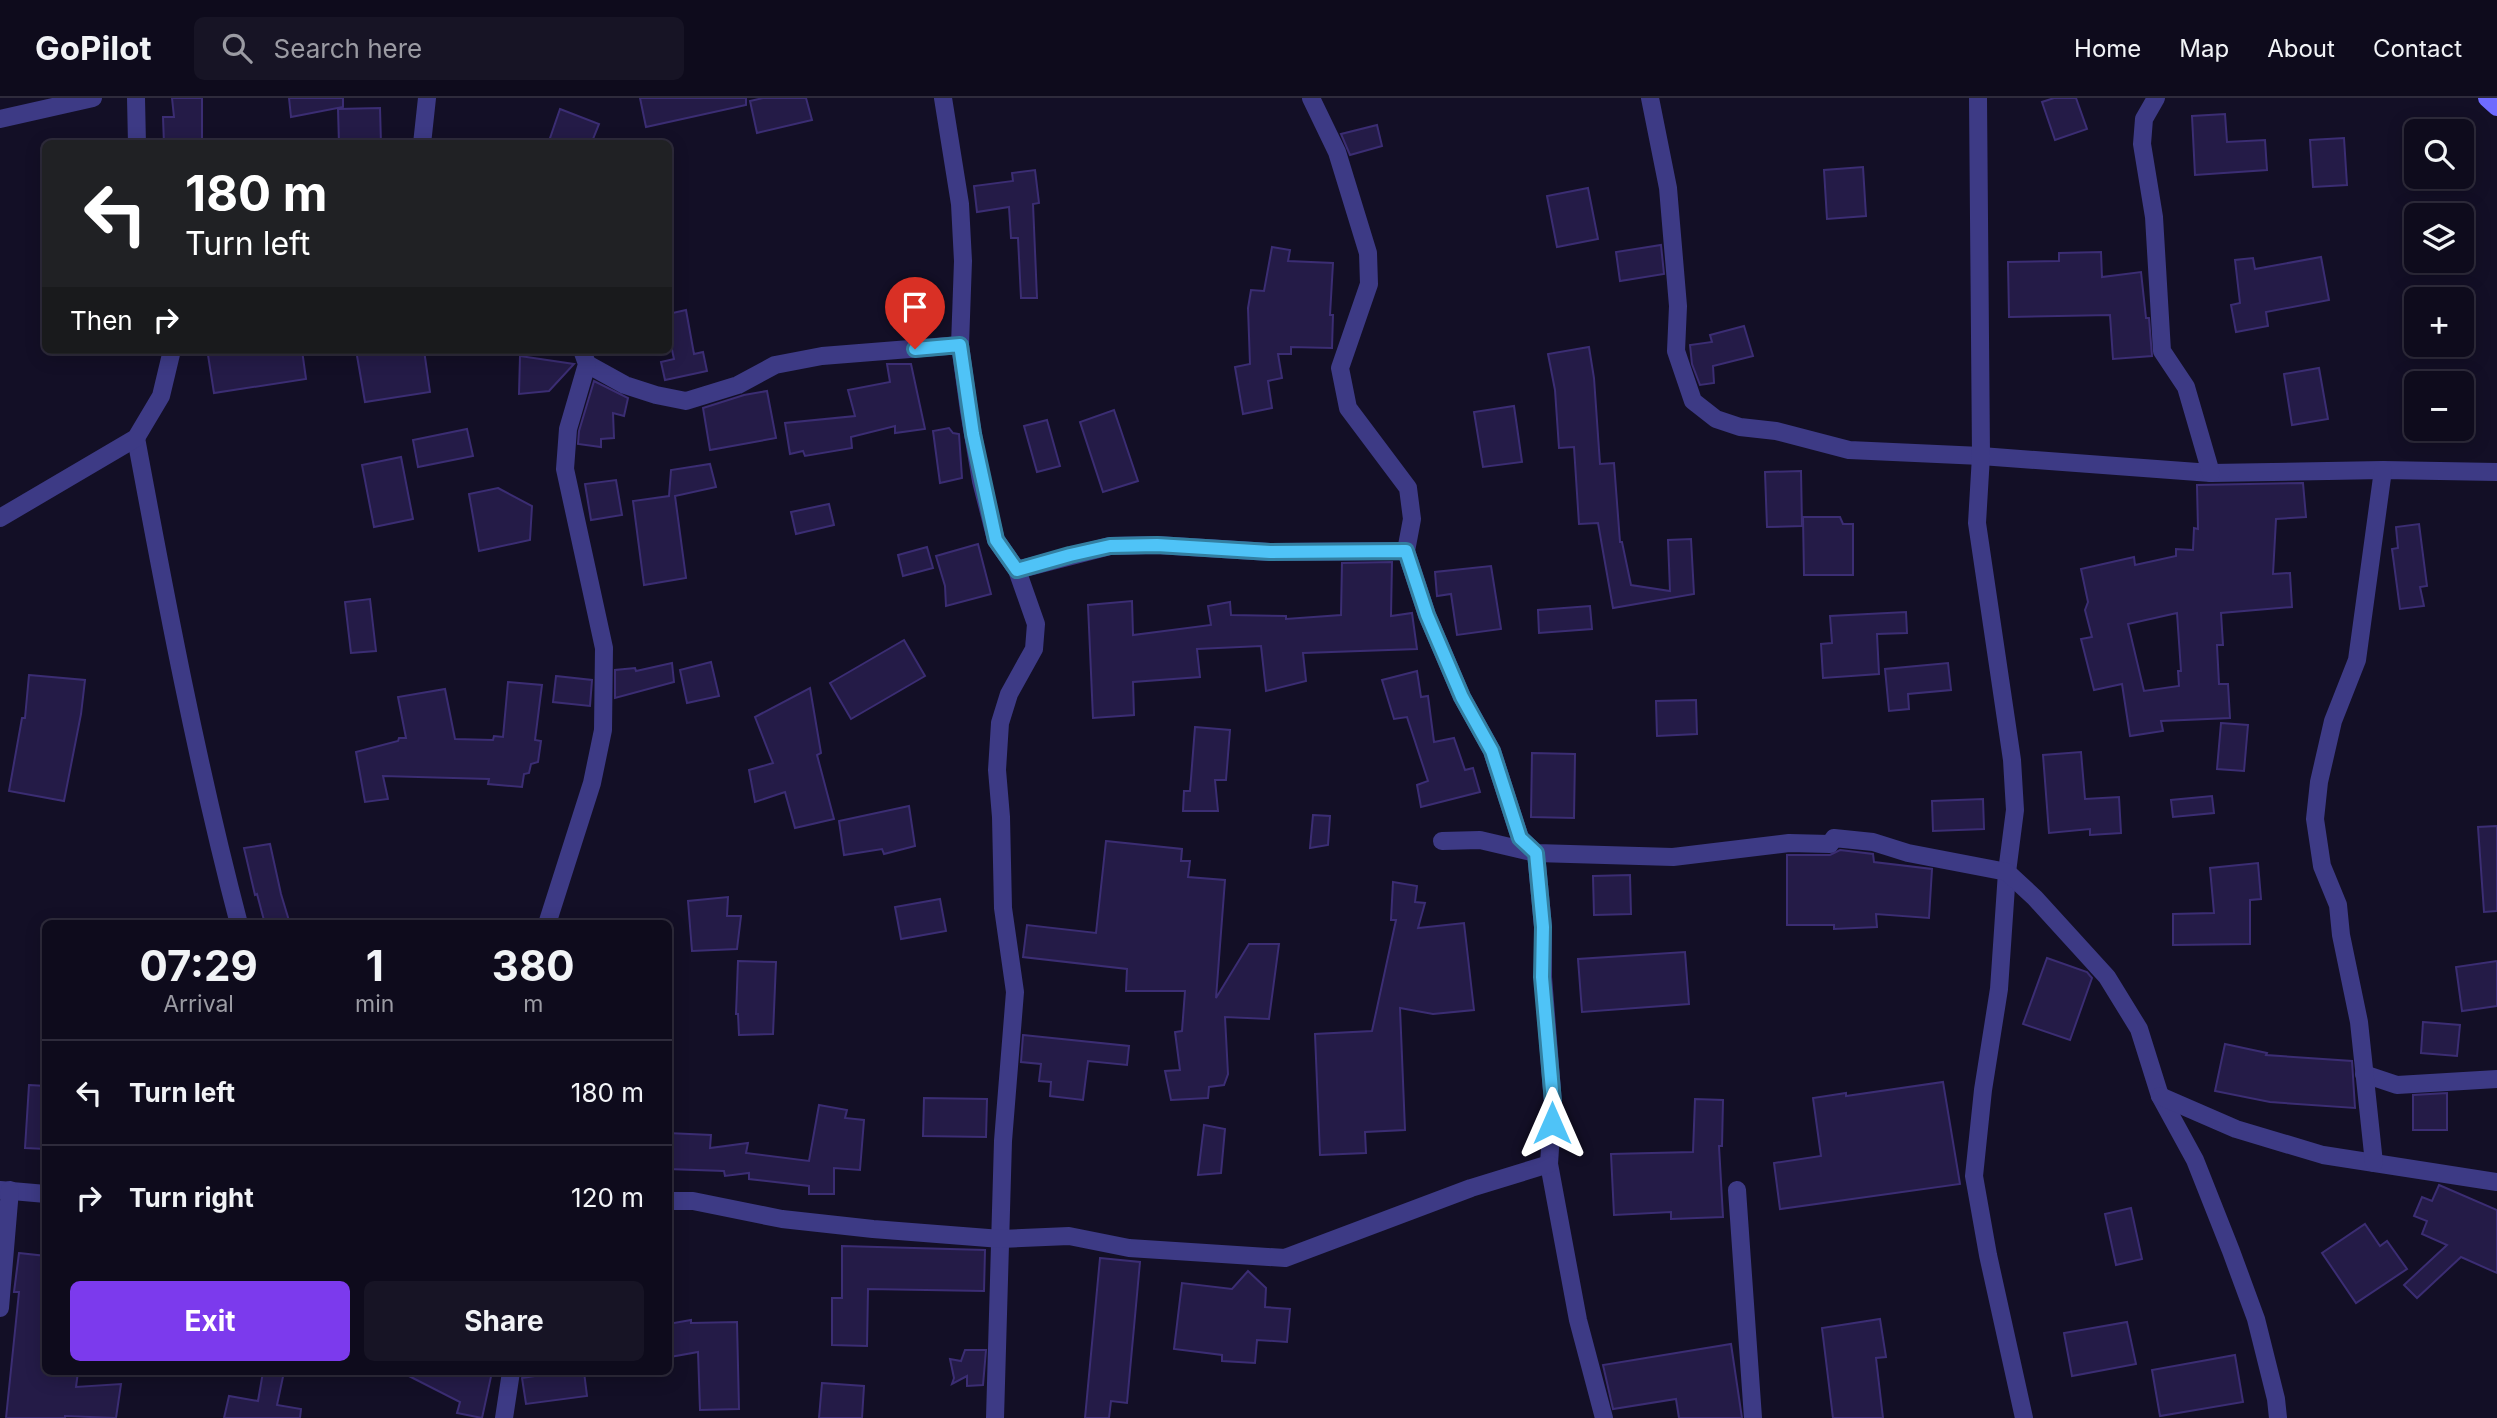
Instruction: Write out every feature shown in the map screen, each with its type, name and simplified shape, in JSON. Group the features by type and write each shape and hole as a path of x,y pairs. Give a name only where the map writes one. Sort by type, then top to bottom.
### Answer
{"main road":[{"path":"2487,98 2497,107"}],"street":[{"path":"0,119 93,98"},
{"path":"136,98 137,140"},
{"path":"422,140 427,98"},
{"path":"943,98 960,204 963,261 960,345 969,411 996,540 1017,570 1036,624 1034,649 1009,694 1000,723 997,770 1003,908 1015,992 1003,1141 995,1418"},
{"path":"1311,98 1337,152 1368,253 1369,284 1340,368 1348,408 1408,488 1412,519 1406,551 1427,615 1462,697 1492,751 1520,838 1536,853 1543,927 1542,977 1553,1102 1549,1164 1578,1320 1604,1418"},
{"path":"1650,98 1668,188 1678,306 1676,351 1693,401 1716,419 1740,427 1776,431 1849,450 1981,456 2211,473 2383,470 2497,472"},
{"path":"1978,98 1981,456 1977,523 2012,760 2015,810 2007,872 1999,989 1983,1090 1974,1176 1988,1255 2024,1418"},
{"path":"2156,98 2144,119 2142,144 2154,217 2162,351 2186,387 2211,473"},
{"path":"548,920 592,783 603,730 604,648 565,469 568,429 585,357 625,385 686,401 737,385 775,365 822,356 960,345"},
{"path":"0,518 136,438 160,397 171,354"},
{"path":"136,438 163,582 238,920"},
{"path":"2374,1163 2359,1022 2340,934 2338,905 2322,866 2315,819 2319,782 2333,721 2357,660 2383,470"},
{"path":"1017,570 1110,546 1157,545 1270,552 1406,551"},
{"path":"1442,841 1480,840 1536,853 1673,857 1789,844 1830,844 1834,838 1873,842 1908,853 2007,872 2035,898 2107,978 2139,1029 2161,1096 2195,1160 2256,1319 2276,1399 2278,1418"},
{"path":"2364,1074 2398,1085 2497,1079"},
{"path":"2367,1101 2398,1085"},
{"path":"2161,1096 2236,1129 2323,1155 2497,1182"},
{"path":"672,1201 693,1201 782,1219 1000,1239 1069,1236 1129,1248 1285,1258 1471,1188 1549,1164"},
{"path":"0,1308 5,1190 42,1194"},
{"path":"1737,1190 1753,1418"},
{"path":"504,1418 511,1375"}],"building":[{"path":"172,98 202,98 202,140 164,140 163,117 174,117"},
{"path":"289,98 343,98 343,107 291,117"},
{"path":"640,98 746,98 746,105 646,127"},
{"path":"763,98 806,98 812,120 757,133 750,101"},
{"path":"2054,98 2076,98 2087,129 2055,140 2042,102"},
{"path":"380,108 381,140 339,140 338,109"},
{"path":"560,109 599,124 593,140 549,140"},
{"path":"2225,114 2227,142 2265,140 2267,170 2195,175 2192,116"},
{"path":"1377,125 1382,146 1350,155 1341,134"},
{"path":"2344,138 2347,185 2313,187 2310,140"},
{"path":"1863,167 1866,216 1827,219 1824,170"},
{"path":"1035,170 1039,203 1033,204 1037,298 1021,298 1018,238 1011,238 1009,207 977,212 974,186 1013,181 1012,173"},
{"path":"1588,188 1598,239 1557,247 1547,196"},
{"path":"1661,245 1664,274 1620,281 1616,252"},
{"path":"1272,247 1290,250 1288,261 1333,263 1330,315 1333,315 1332,348 1291,347 1291,354 1278,354 1282,378 1268,381 1272,408 1243,414 1235,367 1250,364 1248,308 1251,290 1264,291"},
{"path":"2101,252 2102,277 2141,272 2152,356 2113,359 2110,315 2009,317 2008,262 2059,261 2059,253"},
{"path":"2321,257 2329,300 2266,312 2268,326 2236,332 2231,305 2240,303 2235,260 2253,258 2255,269"},
{"path":"686,310 694,354 703,352 707,371 665,380 661,362 674,359 672,313"},
{"path":"1744,326 1753,356 1713,366 1714,383 1700,385 1692,364 1690,345 1712,342 1710,335"},
{"path":"1589,347 1600,464 1614,463 1620,542 1631,585 1670,591 1668,540 1691,539 1694,594 1613,608 1598,523 1579,524 1574,447 1559,448 1555,390 1548,354"},
{"path":"303,354 306,379 214,393 208,355"},
{"path":"357,354 425,354 430,392 365,402"},
{"path":"520,356 574,364 549,391 519,394"},
{"path":"887,364 911,364 925,429 895,433 895,426 851,437 852,448 805,456 803,451 790,454 785,423 855,416 848,390 890,382"},
{"path":"2319,368 2328,419 2292,425 2284,374"},
{"path":"594,381 628,398 624,416 613,413 614,438 601,439 601,447 578,444 579,431"},
{"path":"767,391 776,438 710,450 703,408"},
{"path":"1514,406 1522,462 1483,467 1474,412"},
{"path":"1114,410 1138,481 1103,492 1080,422"},
{"path":"1047,420 1060,466 1037,472 1024,426"},
{"path":"949,428 953,433 959,434 962,478 940,483 933,431"},
{"path":"467,429 473,456 418,467 413,440"},
{"path":"401,457 413,519 374,527 362,465"},
{"path":"710,464 716,487 675,496 686,578 644,585 633,501 669,496 671,470"},
{"path":"1801,471 1802,526 1767,527 1765,472"},
{"path":"616,480 622,515 591,520 585,484"},
{"path":"2303,483 2306,517 2276,519 2273,574 2290,573 2292,607 2221,613 2223,645 2217,645 2219,684 2228,684 2230,718 2161,721 2163,731 2130,736 2122,684 2094,690 2081,639 2092,637 2085,610 2088,602 2081,569 2134,557 2135,565 2176,556 2176,549 2193,550 2194,528 2198,529 2197,485","holes":["2177,613 2181,671 2178,671 2179,686 2144,691 2128,624"]},
{"path":"498,488 532,506 530,540 479,551 469,494"},
{"path":"829,504 834,525 796,534 791,512"},
{"path":"1803,517 1840,517 1843,524 1853,524 1853,575 1804,575"},
{"path":"2419,524 2427,586 2420,587 2424,606 2400,609 2392,549 2398,548 2396,527"},
{"path":"978,544 991,594 946,606 945,586 936,556"},
{"path":"927,547 933,568 903,576 898,555"},
{"path":"1392,562 1391,616 1412,613 1417,649 1303,653 1306,681 1266,691 1261,646 1197,649 1200,677 1133,682 1134,715 1093,718 1088,605 1132,601 1133,635 1211,625 1208,606 1230,602 1231,615 1286,616 1286,619 1341,615 1342,563"},
{"path":"1491,566 1501,629 1457,635 1451,594 1437,596 1435,572"},
{"path":"370,599 376,651 351,653 345,602"},
{"path":"1590,606 1592,629 1539,633 1538,610"},
{"path":"1906,612 1907,633 1877,634 1879,674 1823,678 1821,644 1832,643 1830,616"},
{"path":"904,640 925,676 851,719 830,683"},
{"path":"711,662 719,696 687,703 680,670"},
{"path":"672,663 674,682 615,698 615,670 635,668 636,671"},
{"path":"1948,663 1951,690 1908,694 1909,709 1889,711 1885,669"},
{"path":"1417,671 1421,697 1428,696 1434,742 1454,738 1465,770 1473,768 1480,792 1421,807 1417,785 1428,781 1407,717 1394,719 1382,680"},
{"path":"29,675 85,680 64,801 9,791 22,718 25,718"},
{"path":"556,676 592,680 590,706 553,702"},
{"path":"508,682 542,685 535,740 541,741 538,762 531,764 529,773 524,774 522,787 488,784 489,779 383,776 388,799 365,802 356,752 406,738 398,697 445,689 455,739 493,740 494,736 503,737"},
{"path":"810,688 821,753 817,755 834,819 795,828 785,792 755,802 749,770 773,763 755,717"},
{"path":"1696,700 1697,734 1657,736 1656,701"},
{"path":"2221,723 2248,725 2244,771 2217,769"},
{"path":"1195,727 1230,730 1226,780 1215,780 1218,811 1183,811 1184,791 1190,791"},
{"path":"2081,752 2085,799 2119,797 2121,833 2090,835 2090,829 2049,833 2043,755"},
{"path":"1532,753 1575,754 1574,818 1531,817"},
{"path":"2212,796 2214,813 2173,817 2171,800"},
{"path":"1983,799 1984,829 1933,831 1932,801"},
{"path":"909,806 915,846 884,854 882,849 844,855 839,821"},
{"path":"1313,815 1330,816 1328,845 1310,848"},
{"path":"2497,826 2497,911 2484,912 2478,827"},
{"path":"1106,841 1182,849 1181,861 1190,861 1188,877 1225,880 1216,998 1249,944 1279,944 1269,1019 1225,1017 1228,1074 1224,1085 1209,1087 1208,1098 1171,1100 1165,1071 1180,1070 1175,1032 1182,1031 1185,991 1126,991 1127,969 1023,957 1027,925 1096,933"},
{"path":"270,844 289,920 264,920 244,848"},
{"path":"1840,850 1873,854 1874,862 1932,869 1929,918 1876,914 1877,927 1834,929 1834,925 1787,925 1787,855 1830,855"},
{"path":"2258,863 2261,899 2250,900 2250,944 2173,945 2173,914 2214,913 2210,868"},
{"path":"1630,875 1631,914 1594,915 1593,876"},
{"path":"1393,882 1417,886 1415,902 1425,903 1418,928 1464,923 1474,1010 1433,1014 1400,1008 1405,1130 1365,1132 1366,1153 1320,1155 1315,1034 1372,1031 1396,920 1391,920"},
{"path":"728,897 727,916 741,916 737,949 692,951 688,901"},
{"path":"940,899 946,931 901,939 895,907"},
{"path":"1685,952 1689,1004 1582,1012 1578,959"},
{"path":"2047,958 2087,972 2092,978 2070,1040 2023,1024"},
{"path":"738,961 776,962 773,1034 739,1035 736,1014"},
{"path":"2497,961 2497,1006 2462,1011 2456,967"},
{"path":"2423,1022 2460,1025 2457,1056 2421,1053"},
{"path":"1023,1035 1129,1046 1127,1065 1088,1061 1083,1100 1050,1096 1051,1082 1039,1081 1041,1064 1021,1062"},
{"path":"2225,1044 2267,1053 2266,1055 2352,1061 2355,1108 2270,1102 2215,1091"},
{"path":"1943,1082 1960,1184 1780,1209 1774,1163 1821,1156 1813,1098"},
{"path":"29,1085 42,1086 42,1149 25,1148"},
{"path":"2447,1093 2447,1130 2413,1130 2413,1095"},
{"path":"924,1098 987,1099 986,1137 923,1136"},
{"path":"1695,1099 1723,1100 1722,1146 1719,1146 1723,1217 1671,1219 1671,1212 1614,1215 1611,1154 1693,1152"},
{"path":"819,1105 847,1110 845,1118 864,1120 860,1170 834,1168 834,1194 809,1194 809,1186 749,1179 749,1173 725,1176 724,1171 672,1169 672,1133 711,1135 710,1148 748,1143 746,1153 809,1161"},
{"path":"1204,1125 1225,1129 1221,1173 1198,1175"},
{"path":"2439,1185 2497,1210 2497,1273 2461,1257 2417,1298 2404,1285 2447,1245 2422,1234 2427,1221 2414,1216 2422,1197 2432,1201"},
{"path":"2131,1208 2142,1259 2116,1265 2105,1214"},
{"path":"2365,1224 2380,1246 2387,1241 2407,1269 2356,1303 2322,1253"},
{"path":"842,1246 985,1250 984,1291 868,1289 867,1346 832,1345 832,1298 842,1298"},
{"path":"19,1253 42,1256 42,1375 78,1375 76,1387 121,1384 116,1418 6,1418 19,1292 14,1292"},
{"path":"1100,1258 1140,1262 1127,1403 1111,1401 1109,1418 1085,1418"},
{"path":"1248,1271 1266,1288 1265,1307 1290,1309 1287,1342 1257,1340 1255,1363 1222,1361 1222,1355 1174,1349 1182,1283 1232,1289"},
{"path":"1880,1319 1886,1357 1876,1358 1883,1418 1833,1418 1822,1328"},
{"path":"691,1320 691,1323 737,1322 739,1409 700,1410 698,1352 672,1357 672,1323"},
{"path":"2127,1322 2136,1364 2072,1376 2064,1333"},
{"path":"1731,1344 1742,1418 1679,1418 1676,1399 1613,1409 1603,1365"},
{"path":"965,1350 986,1350 983,1385 967,1386 967,1376 952,1384 954,1378 950,1359 961,1361"},
{"path":"2235,1355 2243,1402 2160,1416 2152,1370"},
{"path":"262,1375 283,1375 277,1405 301,1409 300,1418 224,1418 229,1396 258,1401"},
{"path":"407,1375 491,1375 482,1418 457,1413 460,1402"},
{"path":"584,1375 587,1396 526,1404 522,1378"},
{"path":"822,1383 864,1386 862,1418 819,1418"}],"route":[{"path":"915,349 960,345 981,481 996,540 1017,570 1110,546 1157,545 1270,552 1406,551 1427,615 1462,697 1492,751 1520,838 1536,853 1543,927 1542,977 1553,1102 1552,1123"}]}
